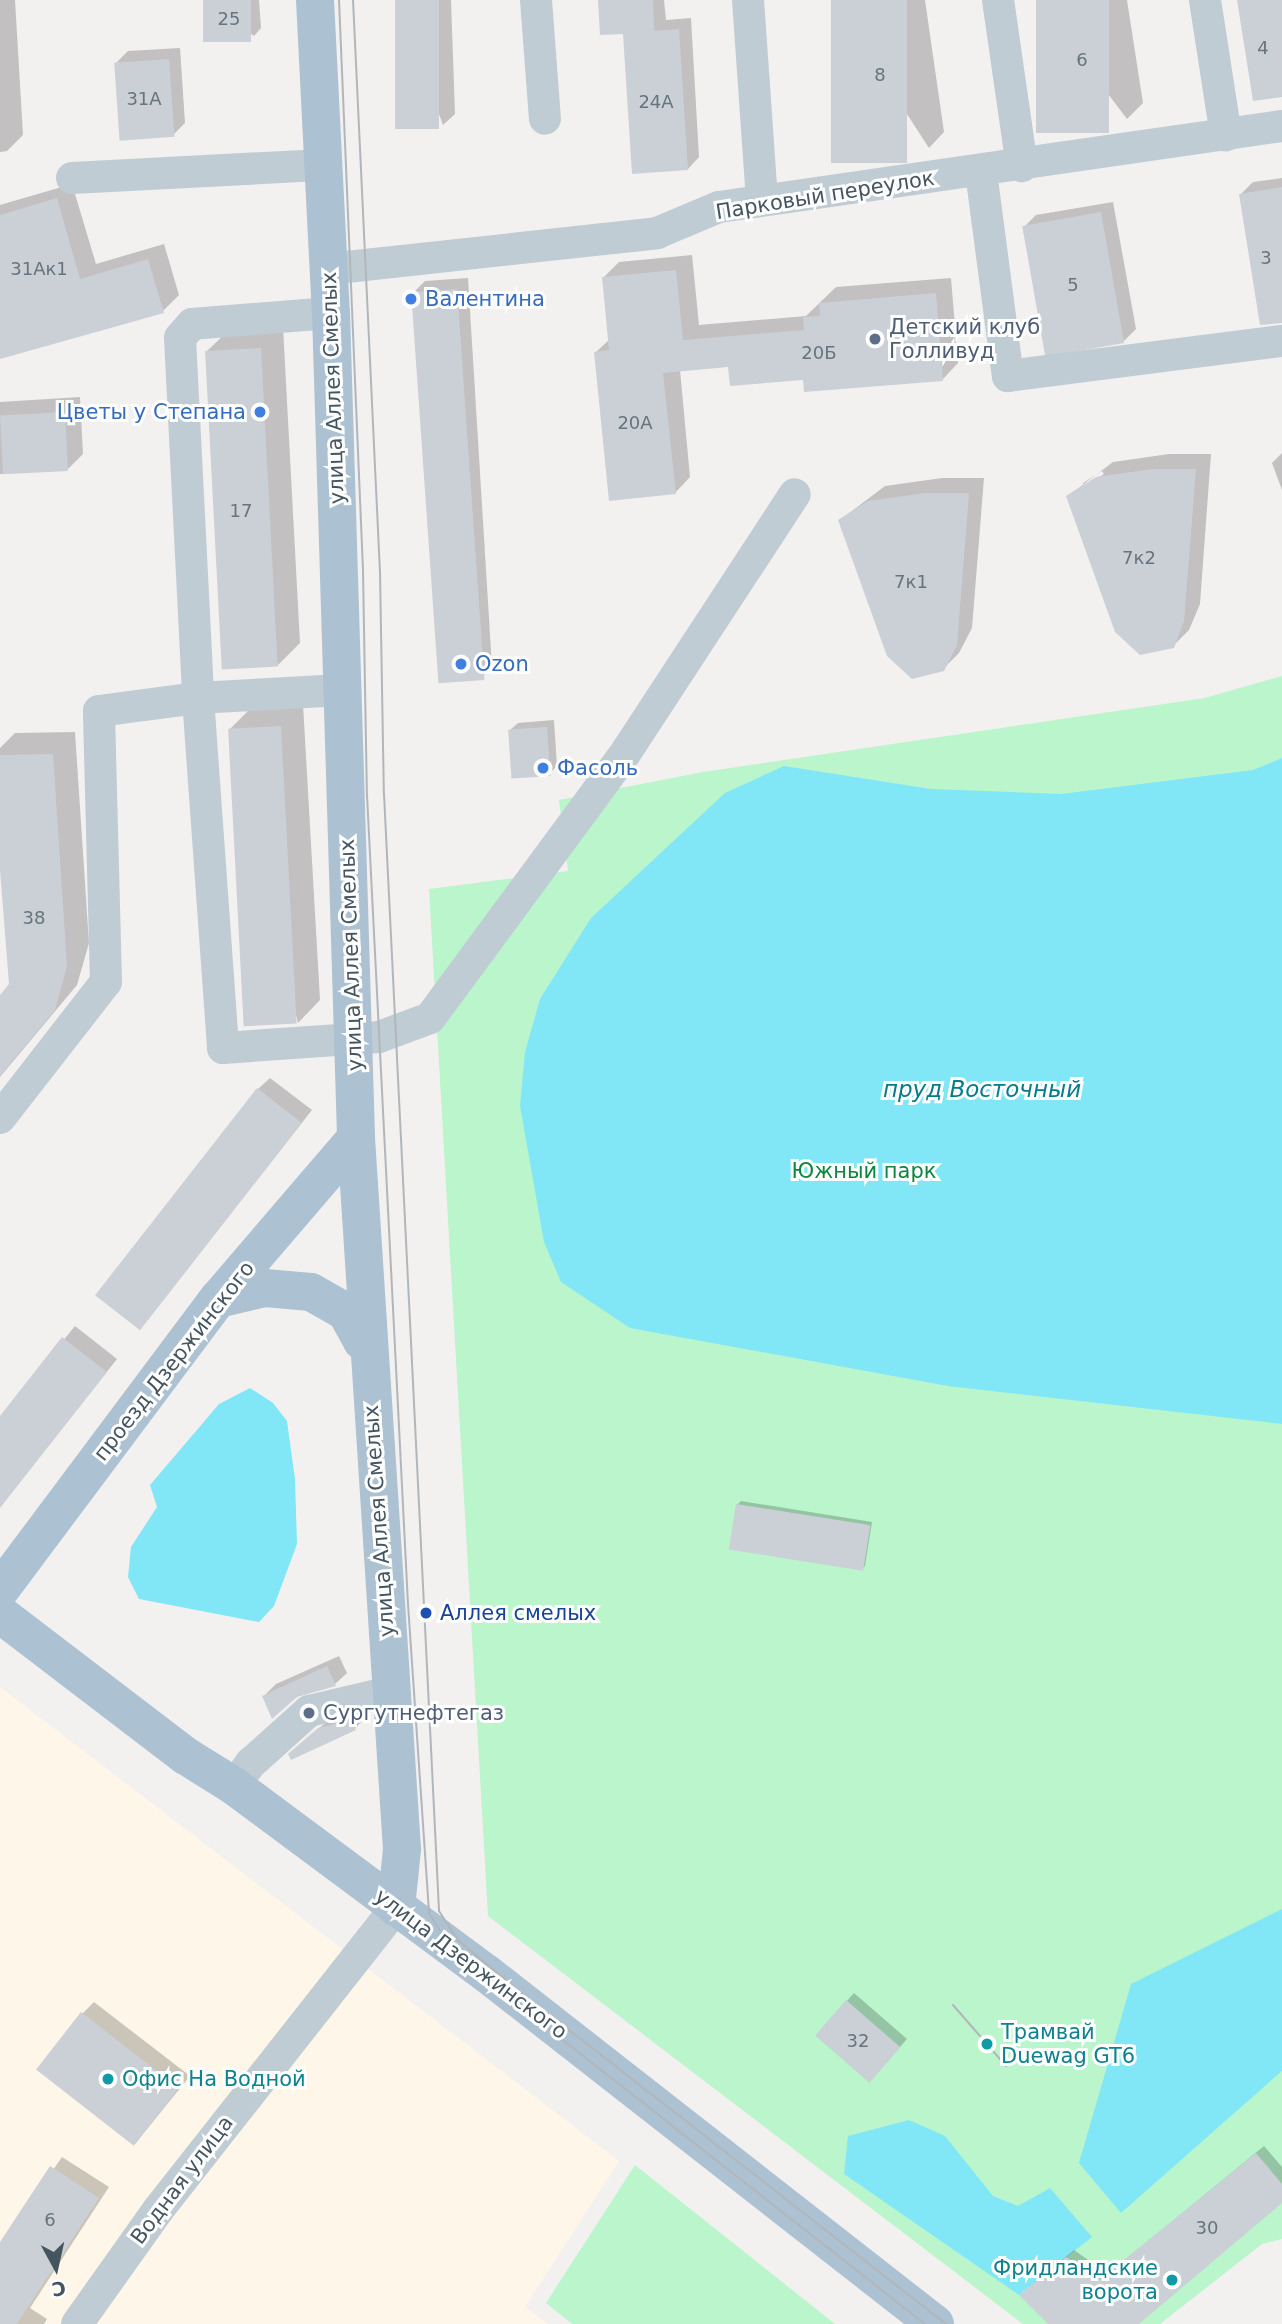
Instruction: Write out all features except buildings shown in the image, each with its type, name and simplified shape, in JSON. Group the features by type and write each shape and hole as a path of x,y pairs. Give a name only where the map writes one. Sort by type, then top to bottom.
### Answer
{"main road":[{"name":"улица Аллея Смелых","path":"314,0 331,313 356,1138 401,1849 396,1908"},
{"name":"проезд Дзержинского","path":"0,1590 218,1299 356,1138"},
{"path":"218,1299 278,1287 311,1292 346,1312 362,1341 368,1340"},
{"name":"улица Дзержинского","path":"0,1615 186,1756 234,1786 486,1973 935,2324"}],"street":[{"path":"536,0 545,119"},
{"path":"748,0 762,201"},
{"path":"998,0 1022,166"},
{"path":"1205,0 1226,135"},
{"name":"Парковый переулок","path":"328,269 657,233 719,207 981,172 1282,126"},
{"path":"72,178 323,165"},
{"path":"981,172 1008,376 1282,341"},
{"path":"331,313 192,324 180,338 198,698 223,1048 354,1039 397,1032 430,1018 626,752 795,494"},
{"path":"0,1118 106,982 99,711 198,698 342,690"},
{"path":"234,1786 251,1763 309,1711 390,1692"},
{"name":"Водная улица","path":"77,2324 158,2210 396,1908"}],"shaded area":[{"path":"0,1687 619,2161 525,2307 548,2324 0,2324"}],"green space":[{"name":"Южный парк","path":"1282,676 1282,2239 1262,2244 1160,2324 1023,2324 488,1916 429,889 568,871 559,800 703,772 1205,698"},
{"path":"635,2165 835,2324 572,2324 546,2303"}],"water":[{"name":"пруд Восточный","path":"1282,758 1282,1424 948,1386 630,1328 561,1282 544,1242 520,1106 525,1052 540,999 591,918 725,793 784,766 931,789 1061,794 1253,770"},
{"path":"250,1388 273,1403 287,1421 295,1479 297,1544 274,1606 259,1622 139,1599 128,1577 131,1547 157,1507 150,1485 219,1404"},
{"path":"1282,1909 1282,2071 1121,2213 1079,2163 1131,1984"},
{"path":"909,2120 945,2136 993,2196 1018,2206 1050,2188 1092,2237 1019,2295 844,2174 848,2136"}],"tram line":[{"path":"339,0 363,571 367,795 408,1604 429,1913 456,1956 925,2324"},
{"path":"353,0 380,572 384,794 439,1911 458,1940 514,1987 946,2324"},
{"path":"953,2005 1006,2066"}],"place":[{"name":"Валентина","path":"411,299"},
{"name":"Детский клуб Голливуд","path":"875,339"},
{"name":"Цветы у Степана","path":"260,412"},
{"name":"Ozon","path":"461,664"},
{"name":"Фасоль","path":"543,768"},
{"name":"Аллея смелых","path":"426,1613"},
{"name":"Сургутнефтегаз","path":"309,1713"},
{"name":"Трамвай Duewag GT6","path":"987,2044"},
{"name":"Офис На Водной","path":"108,2079"},
{"name":"Фридландские ворота","path":"1172,2280"}]}
